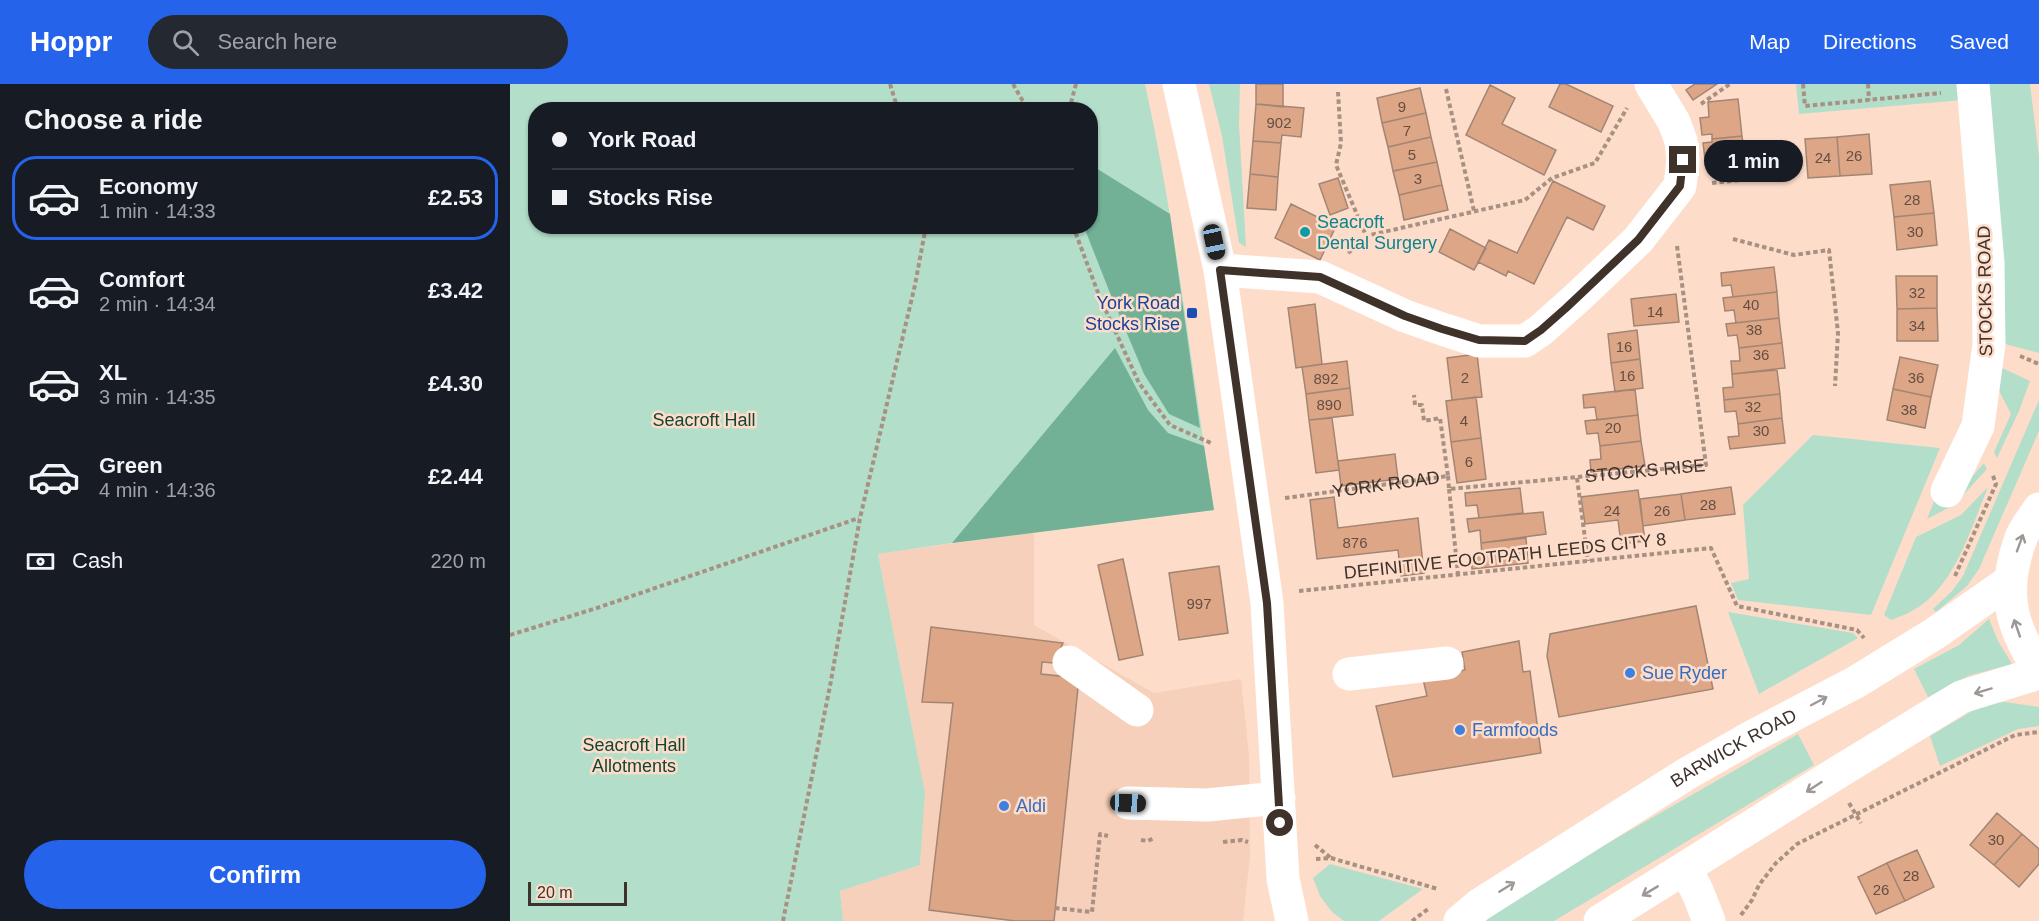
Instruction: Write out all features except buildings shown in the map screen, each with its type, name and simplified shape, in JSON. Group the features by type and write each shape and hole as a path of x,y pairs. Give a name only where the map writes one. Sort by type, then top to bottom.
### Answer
{"main road":[{"path":"1179,84 1220,270 1265,594 1272,822 1283,879 1297,915"},
{"name":"STOCKS ROAD","path":"1947,491 1978,426 1989,344 1988,263 1974,87"},
{"path":"1220,270 1320,277 1405,316 1442,329 1479,340 1525,341 1571,304 1638,240 1680,186 1683,160 1681,141 1674,122 1640,94"},
{"path":"1600,921 1961,697 2039,671 2023,645 2012,614 2010,581 2020,539 2039,508"},
{"name":"BARWICK ROAD","path":"1460,921 1479,905 1688,773 1856,682 1934,634 2010,581"},
{"path":"1069,662 1137,710"},
{"path":"1349,674 1447,663"},
{"path":"1128,803 1207,805 1272,822"},
{"path":"1686,869 1698,893 1723,920"}],"path":[{"path":"890,84 896,102"},
{"path":"1013,84 1023,102"},
{"path":"1071,102 1076,84"},
{"path":"1803,84 1805,106 1974,87"},
{"path":"1868,84 1869,100"},
{"path":"1446,89 1474,212"},
{"path":"1338,92 1341,143 1336,165 1367,238"},
{"path":"1320,277 1370,236 1525,200 1552,178 1595,163 1640,94"},
{"path":"783,921 830,686 860,518 915,285 925,234"},
{"path":"1076,234 1100,298 1139,383 1170,425 1246,459"},
{"path":"1733,239 1794,255 1829,250 1838,333 1834,386"},
{"name":"STOCKS RISE","path":"1449,489 1706,465 1677,246"},
{"name":"YORK ROAD","path":"1253,503 1448,476 1440,418 1424,421 1422,405 1415,405 1414,394"},
{"path":"1951,583 1995,484 1978,426"},
{"path":"1448,476 1458,574"},
{"path":"1577,478 1588,561"},
{"path":"510,635 597,608 860,518"},
{"name":"DEFINITIVE FOOTPATH LEEDS CITY 8","path":"1265,594 1711,548 1737,606 1857,630 1869,642"},
{"path":"1723,920 1752,900 1759,885 1776,863 1797,844 2015,735 2039,732"},
{"path":"1856,813 1861,823"},
{"path":"1223,842 1242,840 1272,822"},
{"path":"1055,908 1092,912 1100,834 1108,836"},
{"path":"1310,860 1331,858 1438,889"}],"shaded area":[{"path":"1034,532 1034,625 1154,693 1241,679 1249,755 1250,856 1243,921 843,921 840,891 920,865 925,793 878,554"}],"green space":[{"name":"Seacroft Hall","path":"510,84 1145,84 1166,190 1214,510 878,554 925,793 920,865 840,891 843,921 510,921"},
{"path":"1209,84 1240,84 1239,124 1246,247 1239,243 1222,136"},
{"path":"1796,84 1974,84 1975,99 1799,114"},
{"path":"1984,84 2030,84 2039,157 2039,353 1998,342"},
{"path":"1098,169 1170,214 1200,428 1169,414 1144,374 1087,234 1098,234"},
{"path":"1115,348 1148,410 1168,433 1204,446 1214,510 952,543"},
{"path":"1998,366 2030,381 1997,458 1994,452 2011,414 1996,385"},
{"path":"2039,400 2039,431 1979,569 1967,586 1936,612 1933,609 1952,591 1963,576"},
{"path":"1813,435 1940,448 1871,615 1738,600 1731,583 1749,579 1743,505"},
{"path":"1984,463 1987,469 1954,505 1927,519 1936,496 1955,496"},
{"path":"1988,487 1968,538 1950,573 1939,588 1927,601 1909,612 1891,620 1884,615 1916,537 1961,515"},
{"path":"1728,612 1853,633 1858,638 1759,694"},
{"path":"1989,619 1998,641 2012,664 1968,676 1928,697 1914,669 1959,645"},
{"path":"2005,702 2039,707 2039,726 2018,729 1940,766 1930,736 1984,704"},
{"path":"1798,734 1814,765 1554,921 1485,921 1540,882"},
{"path":"1330,864 1423,889 1379,921 1344,921 1332,912 1320,896 1313,878"}],"place":[{"name":"Seacroft Dental Surgery","path":"1305,232"},
{"name":"York Road Stocks Rise","path":"1192,313"},
{"name":"Sue Ryder","path":"1630,673"},
{"name":"Farmfoods","path":"1460,730"},
{"name":"Aldi","path":"1004,806"}],"route":[{"path":"1280,823 1267,603 1220,270 1320,277 1405,316 1442,329 1479,340 1525,341 1566,308 1652,224 1680,186 1683,160"}],"park label":[{"name":"Seacroft Hall Allotments","path":"634,755"}]}
